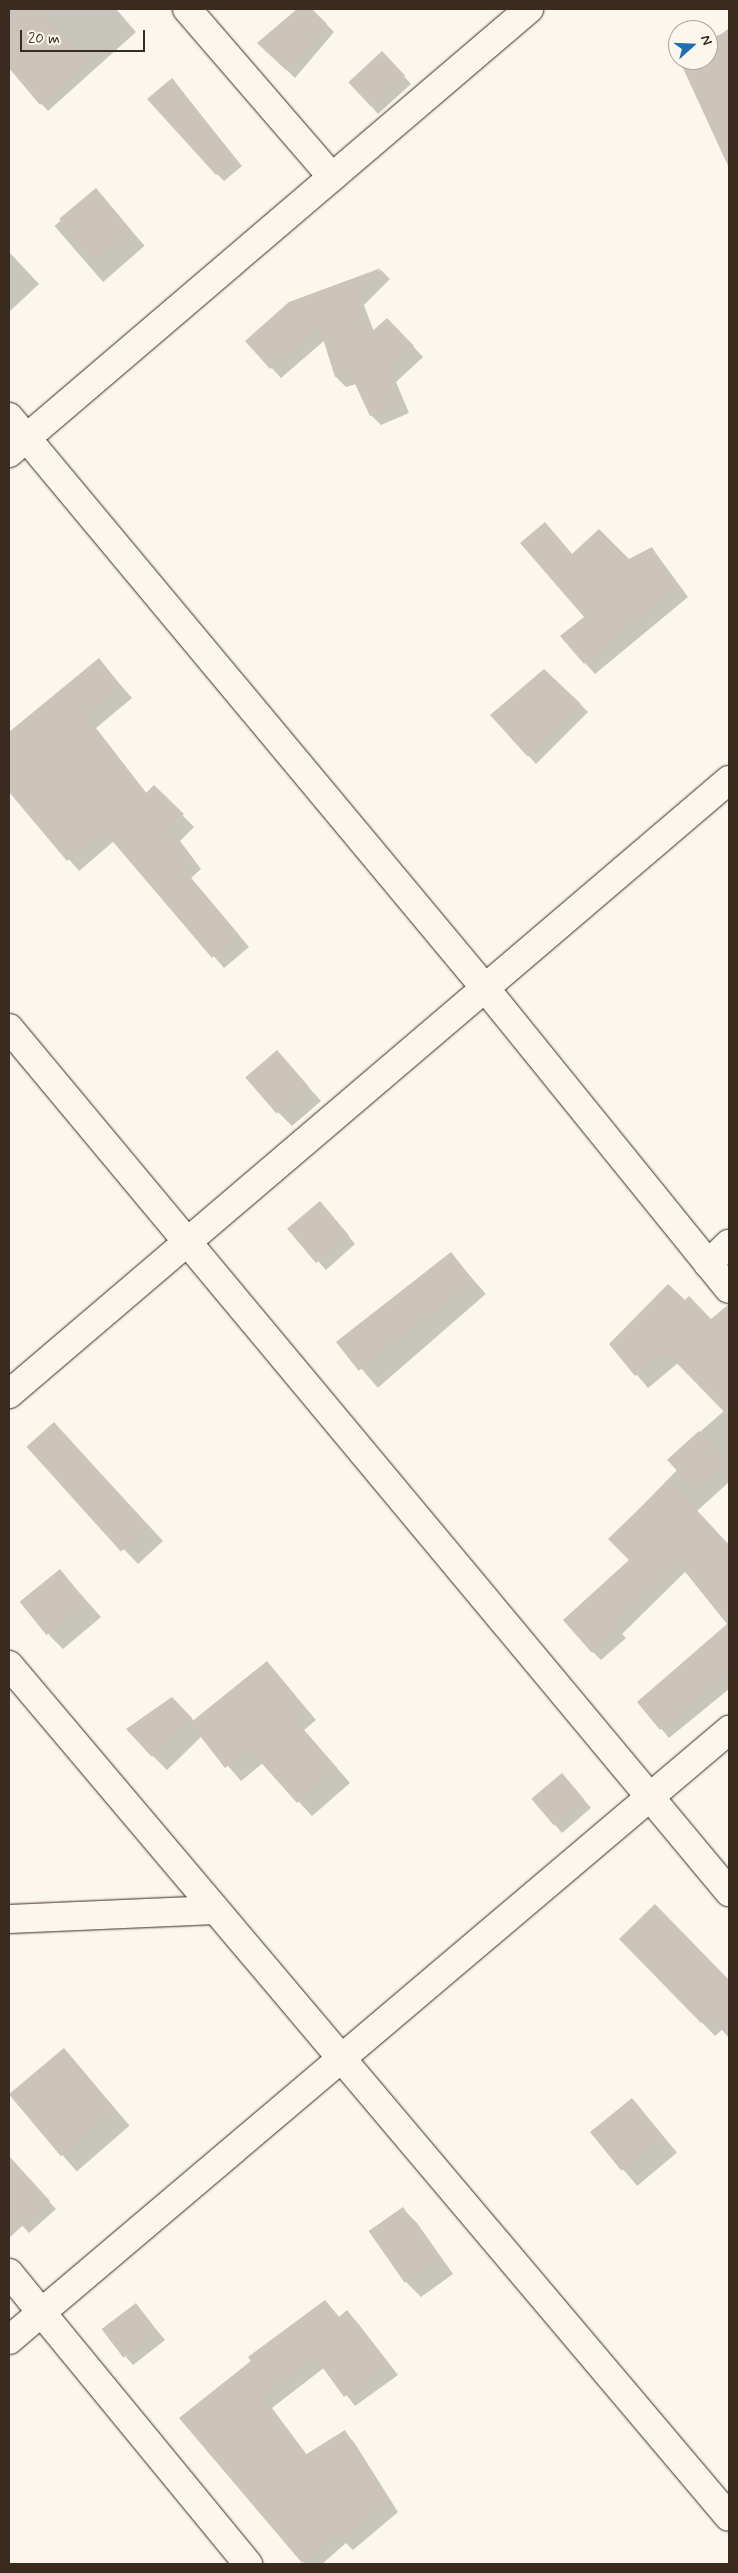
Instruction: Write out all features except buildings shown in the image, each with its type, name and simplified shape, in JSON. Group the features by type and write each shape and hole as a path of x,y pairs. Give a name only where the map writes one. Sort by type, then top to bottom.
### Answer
{"street":[{"path":"187,9 332,177"},
{"path":"18,445 529,9"},
{"path":"9,416 18,445 485,988 729,1289"},
{"path":"9,1394 729,780"},
{"path":"9,1028 729,1892"},
{"path":"708,1264 729,1244"},
{"path":"9,1665 729,2517"},
{"path":"9,2340 729,1730"},
{"path":"9,1919 216,1910"},
{"path":"9,2273 248,2564"}]}
